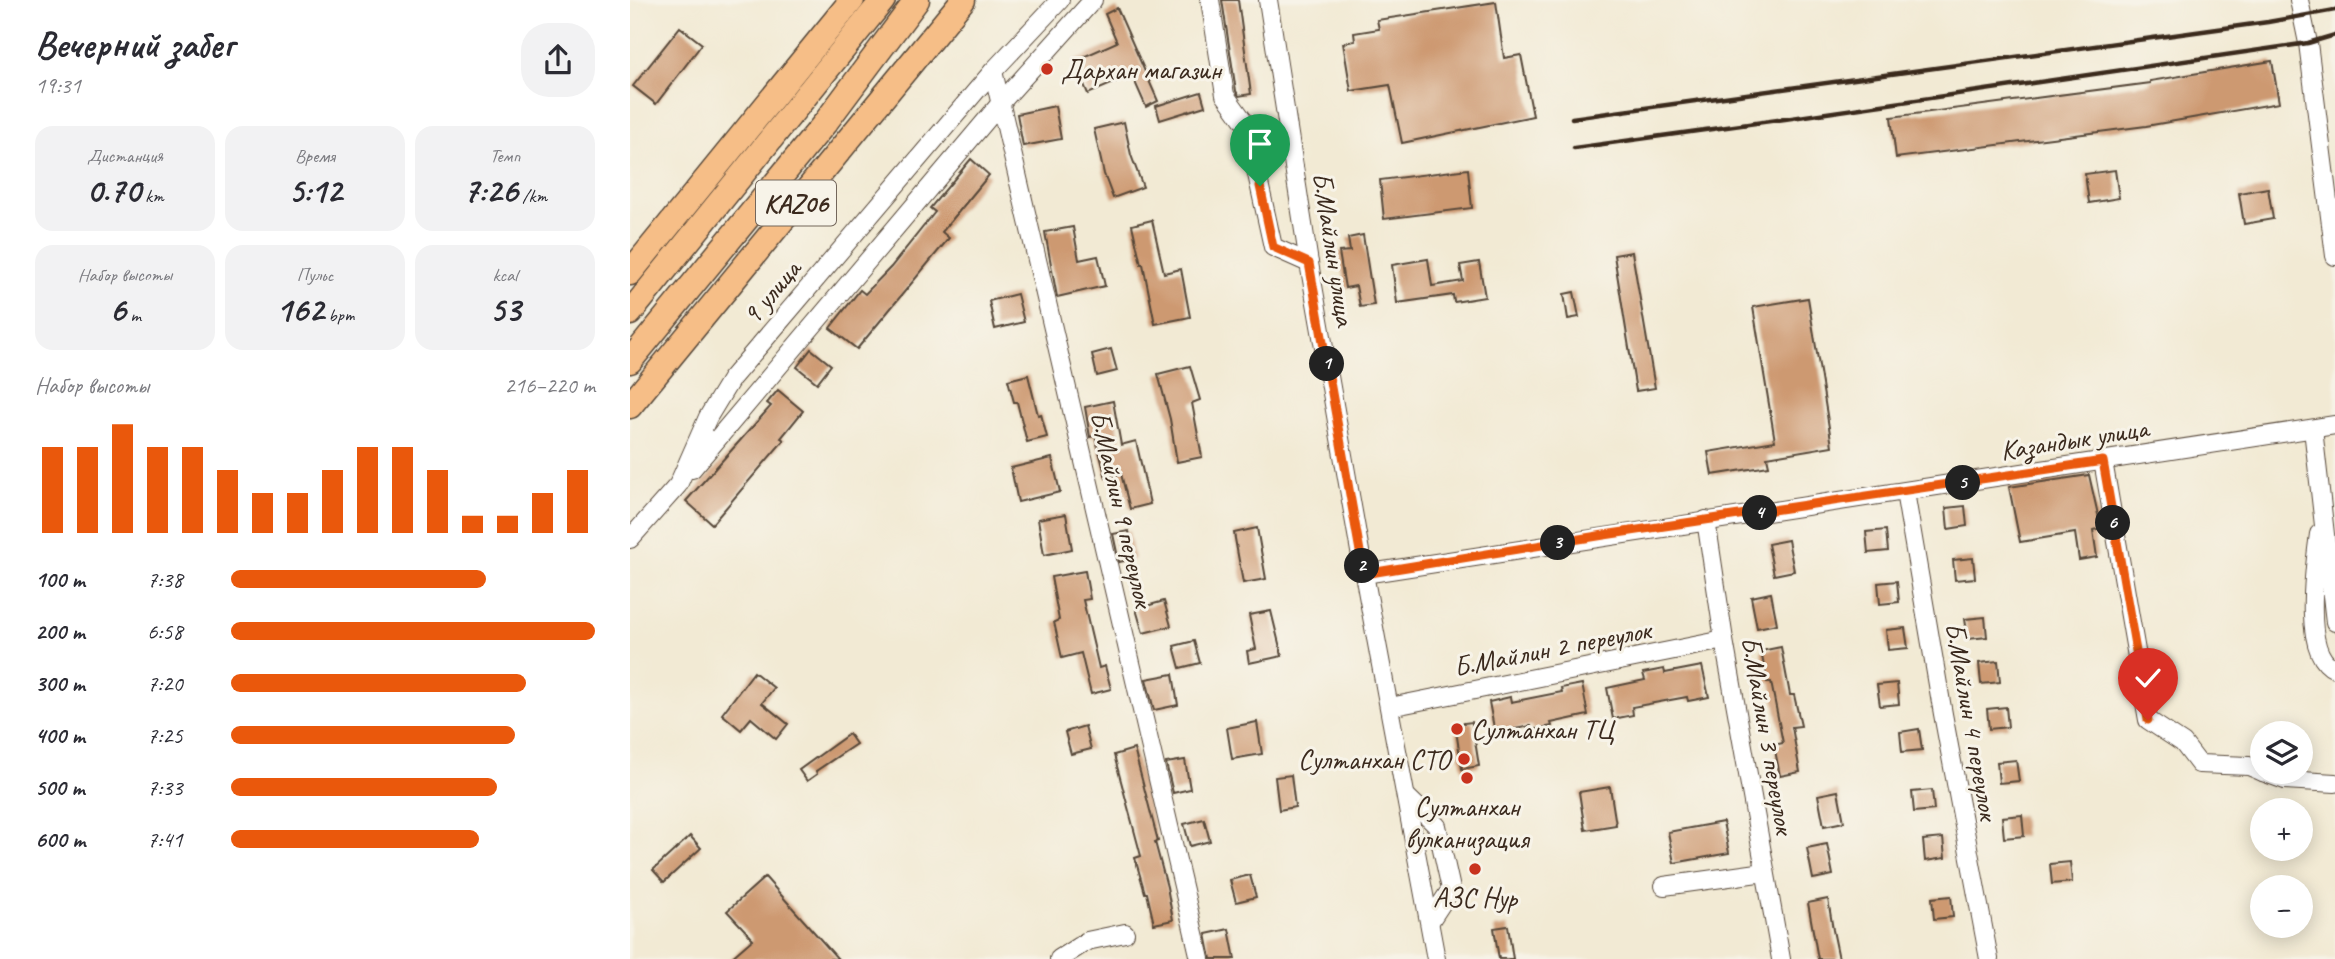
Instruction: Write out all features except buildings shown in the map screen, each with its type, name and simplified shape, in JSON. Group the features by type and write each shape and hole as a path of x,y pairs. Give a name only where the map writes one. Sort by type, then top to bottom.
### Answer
{"highway":[{"name":"KАZ06","path":"630,273 852,0"},
{"name":"KАZ06","path":"630,313 883,0"},
{"name":"KАZ06","path":"630,361 825,123 916,0"},
{"name":"KАZ06","path":"630,406 963,0"}],"street":[{"name":"9 улица","path":"630,539 678,485 708,417 731,379 993,71 1060,0"},
{"path":"678,485 1000,103 1093,0"},
{"path":"1210,0 1225,95 1246,124 1273,247 1309,263"},
{"name":"Б.Майлин улица","path":"1268,0 1309,263 1436,959"},
{"path":"2299,0 2308,43 2335,256"},
{"name":"Б.Майлин 9 переулок","path":"993,71 1199,959"},
{"name":"Казандык улица","path":"1364,574 2335,425"},
{"path":"2313,429 2335,622"},
{"path":"2103,461 2148,720 2183,743 2200,764 2250,766"},
{"name":"Б.Майлин 4 переулок","path":"1905,492 1989,959"},
{"path":"2322,510 2311,604 2320,656 2326,665 2335,668"},
{"name":"Б.Майлин 3 переулок","path":"1706,520 1724,640 1781,959"},
{"name":"Б.Майлин 2 переулок","path":"1390,707 1724,640"},
{"path":"2313,782 2335,783"},
{"path":"1406,797 1437,826 1451,888 1430,922"},
{"path":"1664,886 1765,872"},
{"path":"1059,959 1087,941 1125,933"}],"railway":[{"path":"1572,118 2268,22 2335,10"},
{"path":"1574,148 2308,43 2335,35"}],"place":[{"name":"Дархан магазин","path":"1047,69"},
{"name":"Султанхан ТЦ","path":"1457,729"},
{"name":"Султанхан СТО","path":"1464,759"},
{"name":"Султанхан вулканизация","path":"1467,778"},
{"name":"АЗС Нур","path":"1475,869"}],"route":[{"path":"1260,186 1273,247 1309,263 1364,574 1604,535 2103,461 2148,720"}]}
